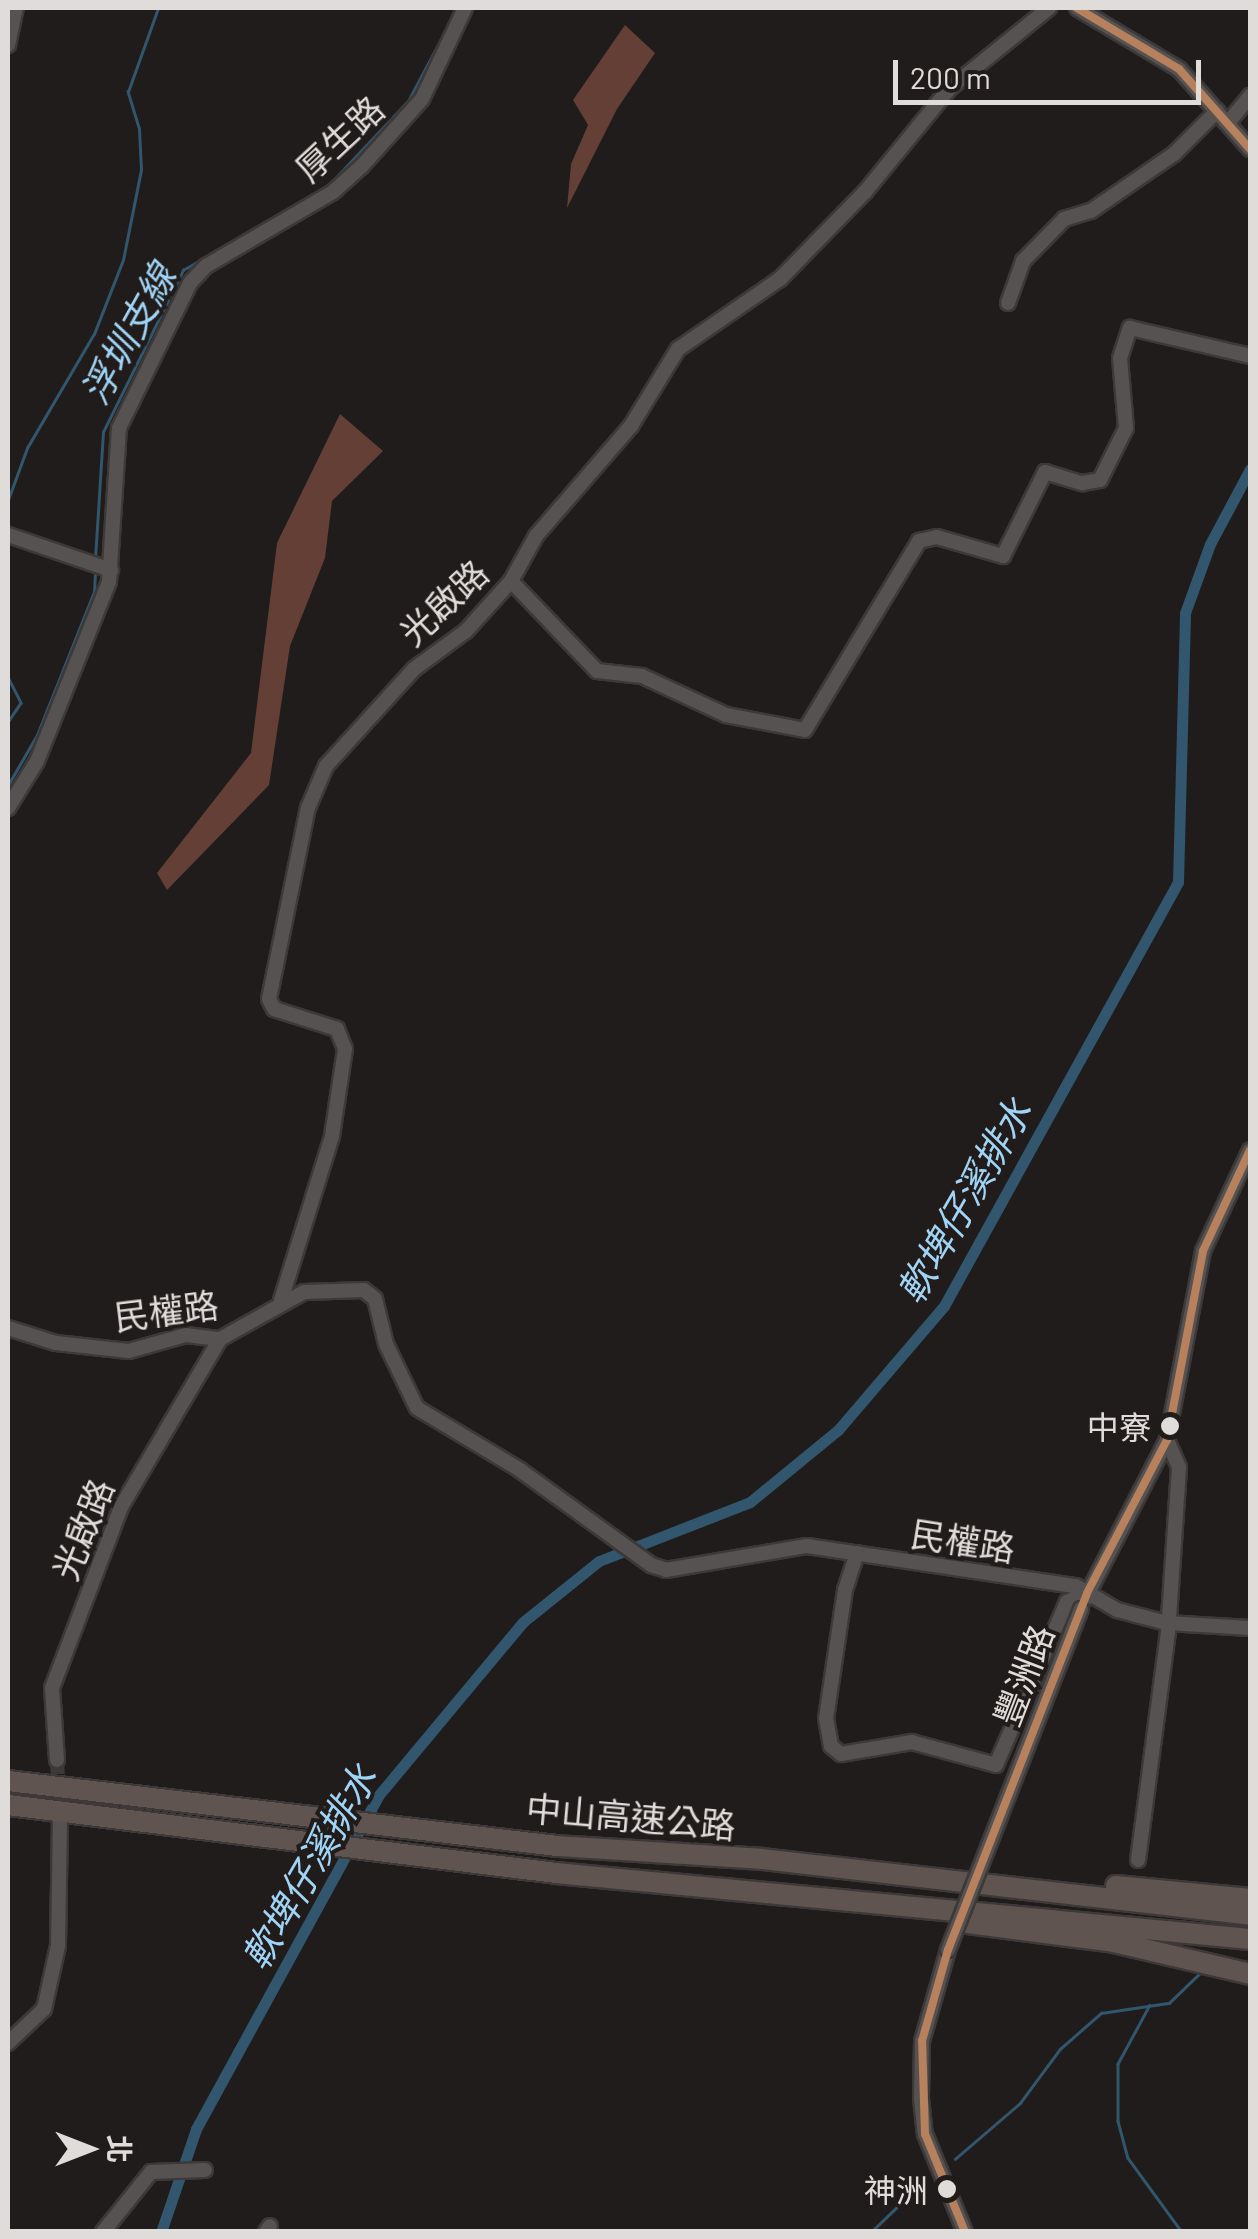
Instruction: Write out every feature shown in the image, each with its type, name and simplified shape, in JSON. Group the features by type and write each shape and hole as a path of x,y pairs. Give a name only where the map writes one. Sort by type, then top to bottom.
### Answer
{"highway":[{"name":"中山高速公路","path":"8,1782 404,1824 557,1846 762,1859 1216,1904 1250,1914"},
{"name":"中山高速公路","path":"8,1805 396,1854 1250,1939"},
{"path":"798,1893 1189,1958 1250,1974"},
{"path":"1216,1904 1250,1899"}],"street":[{"path":"8,45 16,8"},
{"name":"厚生路","path":"100,567 119,428 190,283 206,266 334,192 362,167 422,99 465,8"},
{"name":"光啟路","path":"281,1300 332,1136 345,1049 337,1029 274,1009 269,999 308,808 326,766 414,669 466,630 511,581 536,536 631,426 678,350 780,279 874,182 948,89 1049,8"},
{"path":"1077,8 1173,65 1250,149"},
{"path":"1228,122 1250,96"},
{"path":"1008,303 1023,261 1064,219 1091,211 1174,154 1217,111"},
{"path":"511,581 597,671 642,676 726,715 805,730 920,541 937,537 1003,556 1044,472 1089,484 1102,478 1126,428 1120,358 1130,328 1250,356"},
{"path":"8,535 100,567 37,762 8,808"},
{"name":"豐洲路","path":"965,2232 924,2134 922,2041 948,1950 1088,1593 1167,1440 1203,1250 1250,1150"},
{"name":"民權路","path":"8,1328 56,1343 129,1351 186,1334 220,1338 258,1323 281,1300 345,1287 364,1290 375,1299 386,1344 416,1408 620,1539 651,1564 666,1570 807,1546 1076,1586 1117,1610 1167,1622 1250,1628"},
{"name":"光啟路","path":"57,1760 52,1688 107,1543 140,1470 220,1338"},
{"path":"1138,1860 1167,1622 1179,1467 1167,1440"},
{"path":"857,1553 845,1590 826,1718 830,1746 841,1754 919,1742 996,1765 1067,1602 1088,1593"},
{"path":"8,2043 44,2009 58,1946 60,1820"},
{"path":"103,2232 151,2172 205,2170"}],"shaded area":[{"path":"625,25 655,53 617,109 567,208 571,164 588,125 573,100"},
{"path":"340,414 383,451 332,501 325,558 290,646 269,785 167,890 157,873 251,753 277,543"}],"waterway":[{"path":"8,500 27,448 94,334 123,260 141,170 139,129 128,92 158,8"},
{"name":"浮圳支線","path":"324,190 408,101 457,9"},
{"name":"浮圳支線","path":"95,559 103,432 183,270 286,211"},
{"name":"軟埤仔溪排水","path":"161,2232 196,2129 378,1796 523,1622 599,1561 750,1502 838,1430 944,1306 1178,882 1185,613 1210,544 1250,469"},
{"name":"浮圳支線","path":"8,785 37,735 94,592 95,572"},
{"path":"8,677 21,703 8,722"},
{"path":"955,2159 1020,2103 1060,2049 1101,2013 1169,2003 1202,1971"},
{"path":"1150,2005 1118,2064 1118,2121 1128,2158 1182,2232"},
{"path":"871,2232 926,2179"}],"tunnel":[{"path":"57,1760 60,1820"}],"transit line":[{"path":"1077,8 1179,69 1250,149"},
{"path":"965,2232 925,2134 922,2041 948,1950 1087,1593 1167,1440 1203,1251 1250,1150"}],"place":[{"name":"中寮","path":"1170,1426"},
{"name":"神洲","path":"947,2189"}]}
